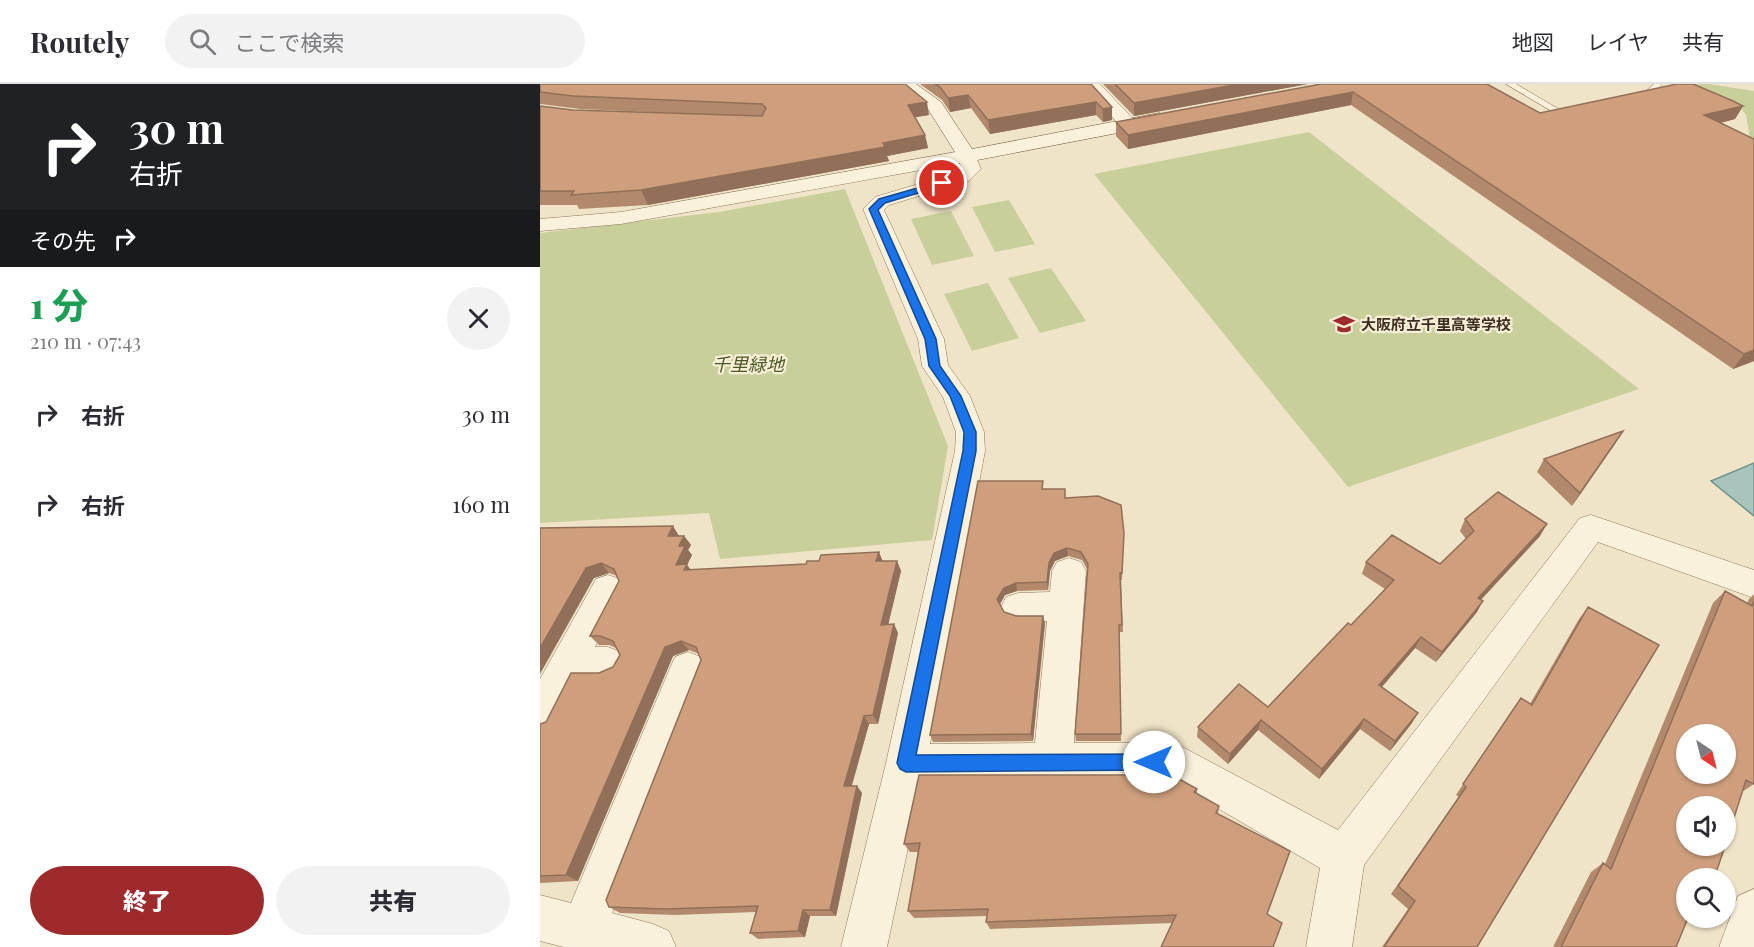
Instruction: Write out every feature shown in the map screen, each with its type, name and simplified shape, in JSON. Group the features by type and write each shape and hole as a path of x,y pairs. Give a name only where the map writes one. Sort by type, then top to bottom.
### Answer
{"street":[{"path":"864,947 906,763 970,451 970,432 956,396 934,366 931,339 873,209 882,201 962,177 971,169 967,156 934,106 905,84"},
{"path":"1091,84 1129,125"},
{"path":"540,225 632,216 1175,116"},
{"path":"1329,947 1344,857 1590,527 1754,584"},
{"path":"1053,762 1069,571"},
{"path":"540,716 608,589"},
{"path":"1018,607 1066,606"},
{"path":"569,663 608,663"},
{"path":"583,929 688,668"},
{"path":"906,763 1175,762 1344,857"},
{"path":"1742,947 1754,912"},
{"path":"540,918 653,947"}],"lane":[{"path":"1510,84 1563,114"},
{"path":"1626,100 1646,96 1658,84"},
{"path":"1552,116 1574,112"}],"green space":[{"path":"1675,84 1709,84 1754,91 1754,143 1750,140 1746,115 1736,102 1676,90"},
{"path":"1309,132 1639,389 1348,487 1094,174"},
{"name":"千里緑地","path":"845,189 948,446 932,540 720,559 709,513 540,523 540,233 719,212"},
{"path":"1009,200 1035,244 995,252 972,207"},
{"path":"951,211 974,256 932,265 911,219"},
{"path":"1051,268 1086,321 1040,333 1008,278"},
{"path":"988,283 1019,338 972,351 944,294"}],"water":[{"path":"1754,463 1754,516 1711,481"}],"building":[{"path":"540,84 905,84 927,102 908,105 925,135 883,143 885,147 641,190 571,195 574,191 540,191 540,106 573,110 762,116 766,108 762,104 573,96 540,92"},
{"path":"935,84 1091,84 1112,107 1103,109 1096,102 988,120 968,95 948,98"},
{"path":"1115,84 1239,84 1134,103"},
{"path":"1321,84 1487,84 1540,113 1677,84 1693,84 1743,106 1704,115 1754,139 1754,350 1744,354 1353,92 1128,135 1116,122"},
{"path":"1623,431 1580,493 1544,459"},
{"path":"978,481 1043,481 1042,489 1065,489 1065,498 1098,496 1121,505 1124,533 1122,573 1120,573 1122,625 1119,625 1121,734 1075,734 1088,564 1081,552 1067,548 1054,553 1049,563 1047,582 1016,583 1004,588 997,599 1004,612 1016,616 1043,616 1031,734 930,735"},
{"path":"1498,492 1547,524 1478,598 1483,601 1442,652 1421,637 1379,685 1418,713 1395,741 1364,719 1322,769 1261,720 1230,754 1198,727 1239,684 1268,707 1348,623 1351,625 1394,580 1366,562 1392,535 1440,564 1474,531 1465,519"},
{"path":"673,526 668,536 684,536 679,546 685,546 676,565 687,564 684,570 806,564 807,561 819,561 821,555 879,552 876,561 897,561 881,625 894,624 873,715 864,716 844,786 857,786 830,910 803,910 798,931 750,933 758,906 665,909 609,907 606,900 701,660 696,647 681,641 665,647 566,875 540,876 540,724 546,722 571,673 599,673 613,667 620,655 613,641 600,636 590,636 619,581 614,569 601,563 586,568 540,648 540,528"},
{"path":"1725,591 1752,606 1754,601 1754,784 1746,780 1736,811 1736,796 1676,796 1676,856 1722,856 1718,868 1676,868 1676,928 1684,928 1676,947 1561,947 1603,863 1611,869"},
{"path":"1588,607 1659,645 1477,947 1384,947 1415,901 1398,886 1466,787 1463,784 1521,698 1532,705"},
{"path":"919,775 1172,775 1197,789 1194,792 1219,806 1216,813 1290,851 1267,914 1282,923 1273,947 1161,947 1176,915 986,922 988,909 908,911 920,843 904,844"}],"place":[{"name":"大阪府立千里高等学校","path":"1344,324"}],"route":[{"path":"942,183 882,201 873,209 931,339 934,366 956,396 970,432 970,451 906,763 1154,762"}]}
